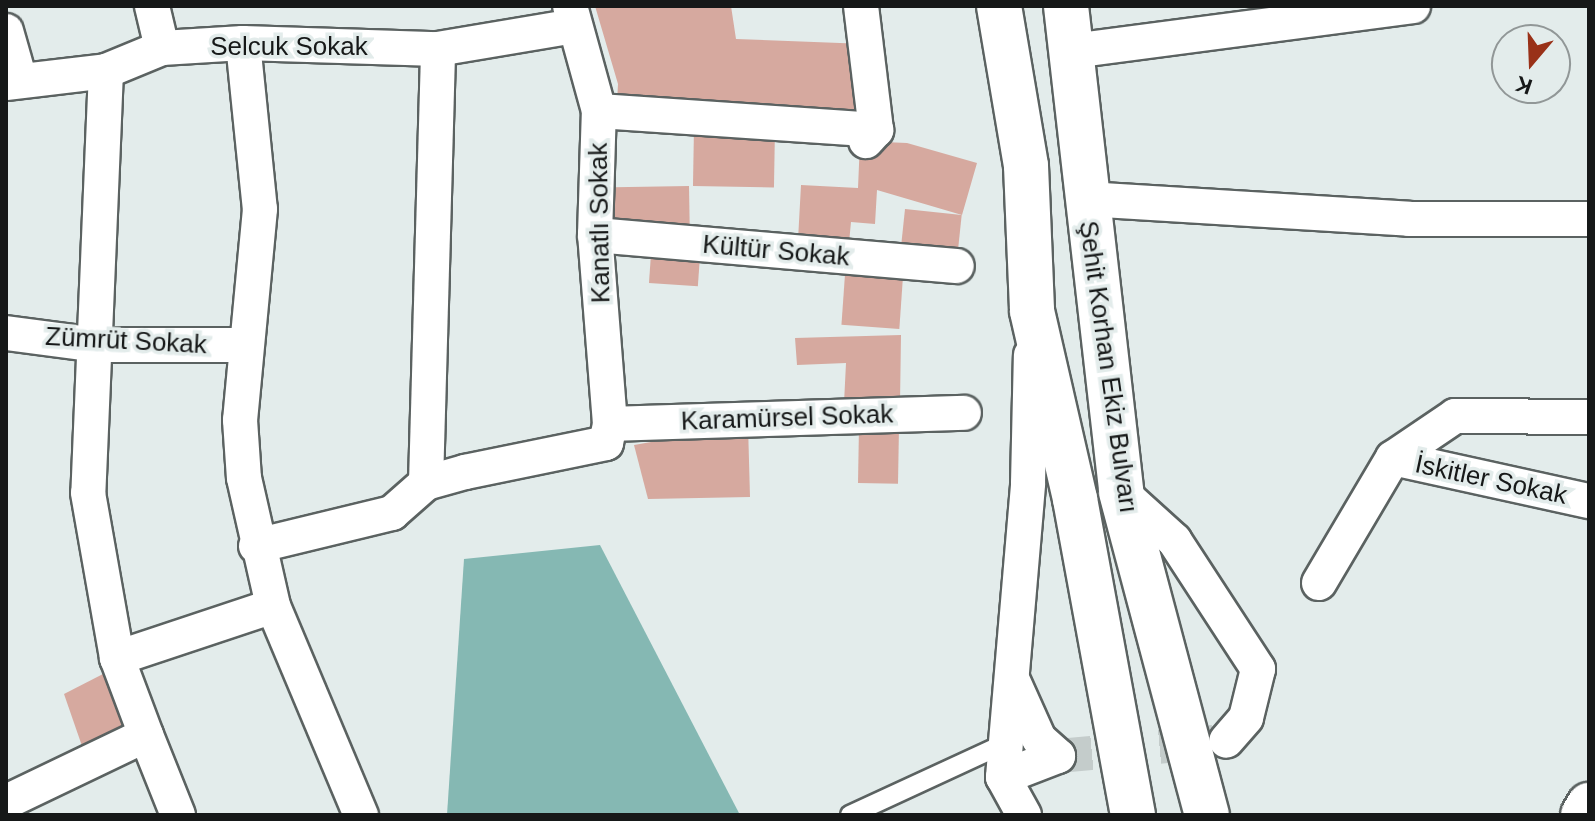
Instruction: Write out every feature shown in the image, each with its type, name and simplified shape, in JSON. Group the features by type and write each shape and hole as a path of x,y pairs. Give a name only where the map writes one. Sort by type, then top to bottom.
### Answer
{"main road":[{"name":"Şehit Korhan Ekiz Bulvarı","path":"999,6 1026,166 1032,311 1075,499 1133,815"},
{"name":"Şehit Korhan Ekiz Bulvarı","path":"1066,6 1121,492 1207,815"},
{"path":"1583,815 1589,805"}],"street":[{"path":"152,6 162,48"},
{"path":"599,111 871,136 861,6"},
{"path":"1073,51 1413,6"},
{"name":"Selcuk Sokak","path":"13,81 106,71 162,48 243,43 438,49 572,16"},
{"name":"Kanatlı Sokak","path":"572,16 599,111 595,235 608,434"},
{"path":"6,31 13,81"},
{"path":"243,43 260,209 240,420 256,546 273,606 361,815"},
{"path":"256,546 392,513 426,483 438,49"},
{"path":"106,71 97,345 88,493 117,658 178,815"},
{"path":"1086,199 1409,219 1589,219"},
{"name":"Kültür Sokak","path":"595,235 957,266"},
{"path":"1024,815 1003,777 1028,483 1032,311"},
{"name":"Zümrüt Sokak","path":"6,333 97,345 246,345"},
{"name":"Karamürsel Sokak","path":"426,483 608,434 964,413"},
{"path":"1319,583 1393,458 1455,416 1589,417"},
{"name":"İskitler Sokak","path":"1393,458 1589,501"},
{"path":"1121,492 1174,540 1258,669 1246,718 1226,741"},
{"path":"117,658 273,606"},
{"path":"1003,777 1058,756 1039,739 1011,676"},
{"path":"6,802 146,735"}],"lane":[{"path":"850,815 1006,743"}],"shaded area":[{"path":"600,545 740,815 447,815 464,559"}],"building":[{"path":"595,6 731,6 736,39 866,44 867,123 617,102 618,84"},
{"path":"694,127 775,128 774,187 693,186"},
{"path":"860,141 907,143 977,163 962,215 877,190 875,224 851,222 849,243 798,240 801,185 858,188"},
{"path":"689,186 690,235 615,236 614,187"},
{"path":"905,209 962,215 956,268 899,262"},
{"path":"651,254 700,257 698,286 649,283"},
{"path":"846,260 904,264 899,329 841,325"},
{"path":"901,335 900,403 844,403 846,363 797,365 795,338"},
{"path":"748,425 750,497 648,499 634,445"},
{"path":"859,426 899,427 898,484 858,483"},
{"path":"103,674 134,731 82,746 64,694"}],"tunnel":[{"path":"1058,756 1213,742"}]}
